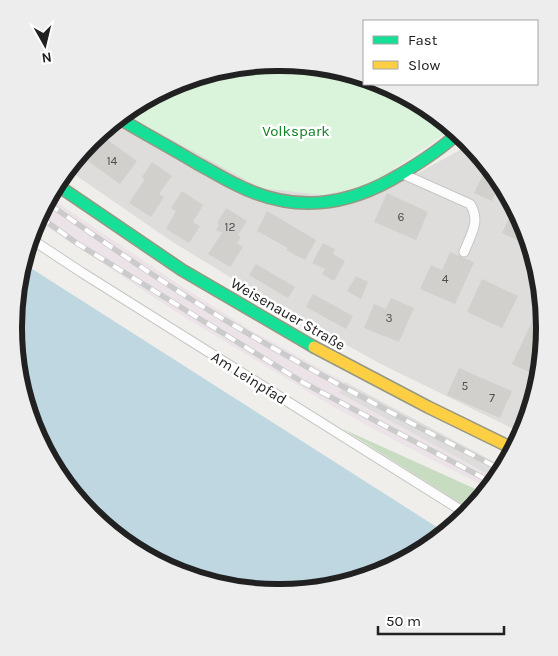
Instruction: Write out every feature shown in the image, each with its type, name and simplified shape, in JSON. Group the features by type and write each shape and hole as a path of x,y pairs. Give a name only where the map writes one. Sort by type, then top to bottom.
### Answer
{"main road":[{"path":"126,122 236,185 253,193 296,203 321,204 355,198 403,174 446,146 452,139"},
{"name":"Weisenauer Straße","path":"63,189 181,269 280,329 375,380 507,445"}],"lane":[{"path":"403,174 470,204 475,212 476,220 464,252"},
{"name":"Am Leinpfad","path":"37,243 460,509"}],"shaded area":[{"path":"123,125 418,173 462,149 492,185 501,200 516,230 531,278 535,311 535,345 531,378 514,429 381,364 292,315 171,241 74,174 86,159"},
{"path":"56,202 178,284 254,332 345,382 339,393 489,475 481,485 407,447 332,406 176,312 44,225"}],"green space":[{"name":"Volkspark","path":"279,71 329,76 361,85 407,106 446,133 370,185 323,195 261,188 132,118 166,98 197,85 229,76"},
{"path":"343,429 477,490 464,505"}],"water":[{"path":"30,267 439,528 407,550 377,565 329,580 296,584 262,584 213,576 181,565 136,541 110,521 86,497 66,471 42,426 27,378 23,345 23,311"}],"pier":[{"path":"345,382 497,463 489,475 339,393"}],"building":[{"path":"106,139 137,161 120,184 88,161"},
{"path":"152,162 172,176 159,194 164,197 151,217 129,203 145,179 142,177"},
{"path":"484,174 496,192 492,201 474,193"},
{"path":"182,191 203,205 193,222 200,226 189,243 166,229 176,211 171,208"},
{"path":"387,193 428,212 416,240 374,222"},
{"path":"226,208 247,221 238,235 241,237 237,243 243,247 230,267 208,254 222,233 216,230 219,224 217,223"},
{"path":"267,211 316,240 305,260 257,231"},
{"path":"510,217 520,241 502,233"},
{"path":"323,243 335,249 333,254 345,261 334,281 322,274 325,269 312,263"},
{"path":"450,252 474,262 455,304 420,289 431,265 442,270"},
{"path":"256,264 295,287 288,298 249,275"},
{"path":"356,276 368,282 361,299 347,291"},
{"path":"482,279 518,296 502,328 467,312"},
{"path":"313,294 353,316 346,329 306,307"},
{"path":"391,298 414,308 399,342 364,328 374,304 386,309"},
{"path":"535,315 535,345 532,373 512,364"},
{"path":"459,368 512,391 500,418 447,395"}],"railway":[{"path":"53,207 169,285 242,330 369,401 495,466"},
{"path":"46,221 78,244 304,383 486,479"}],"traffic: fast":[{"path":"126,122 235,184 257,194 299,203 320,203 360,194 401,174 452,139"},
{"path":"63,189 182,270 314,347"}],"traffic: slow":[{"path":"314,347 428,407 507,445"}]}
